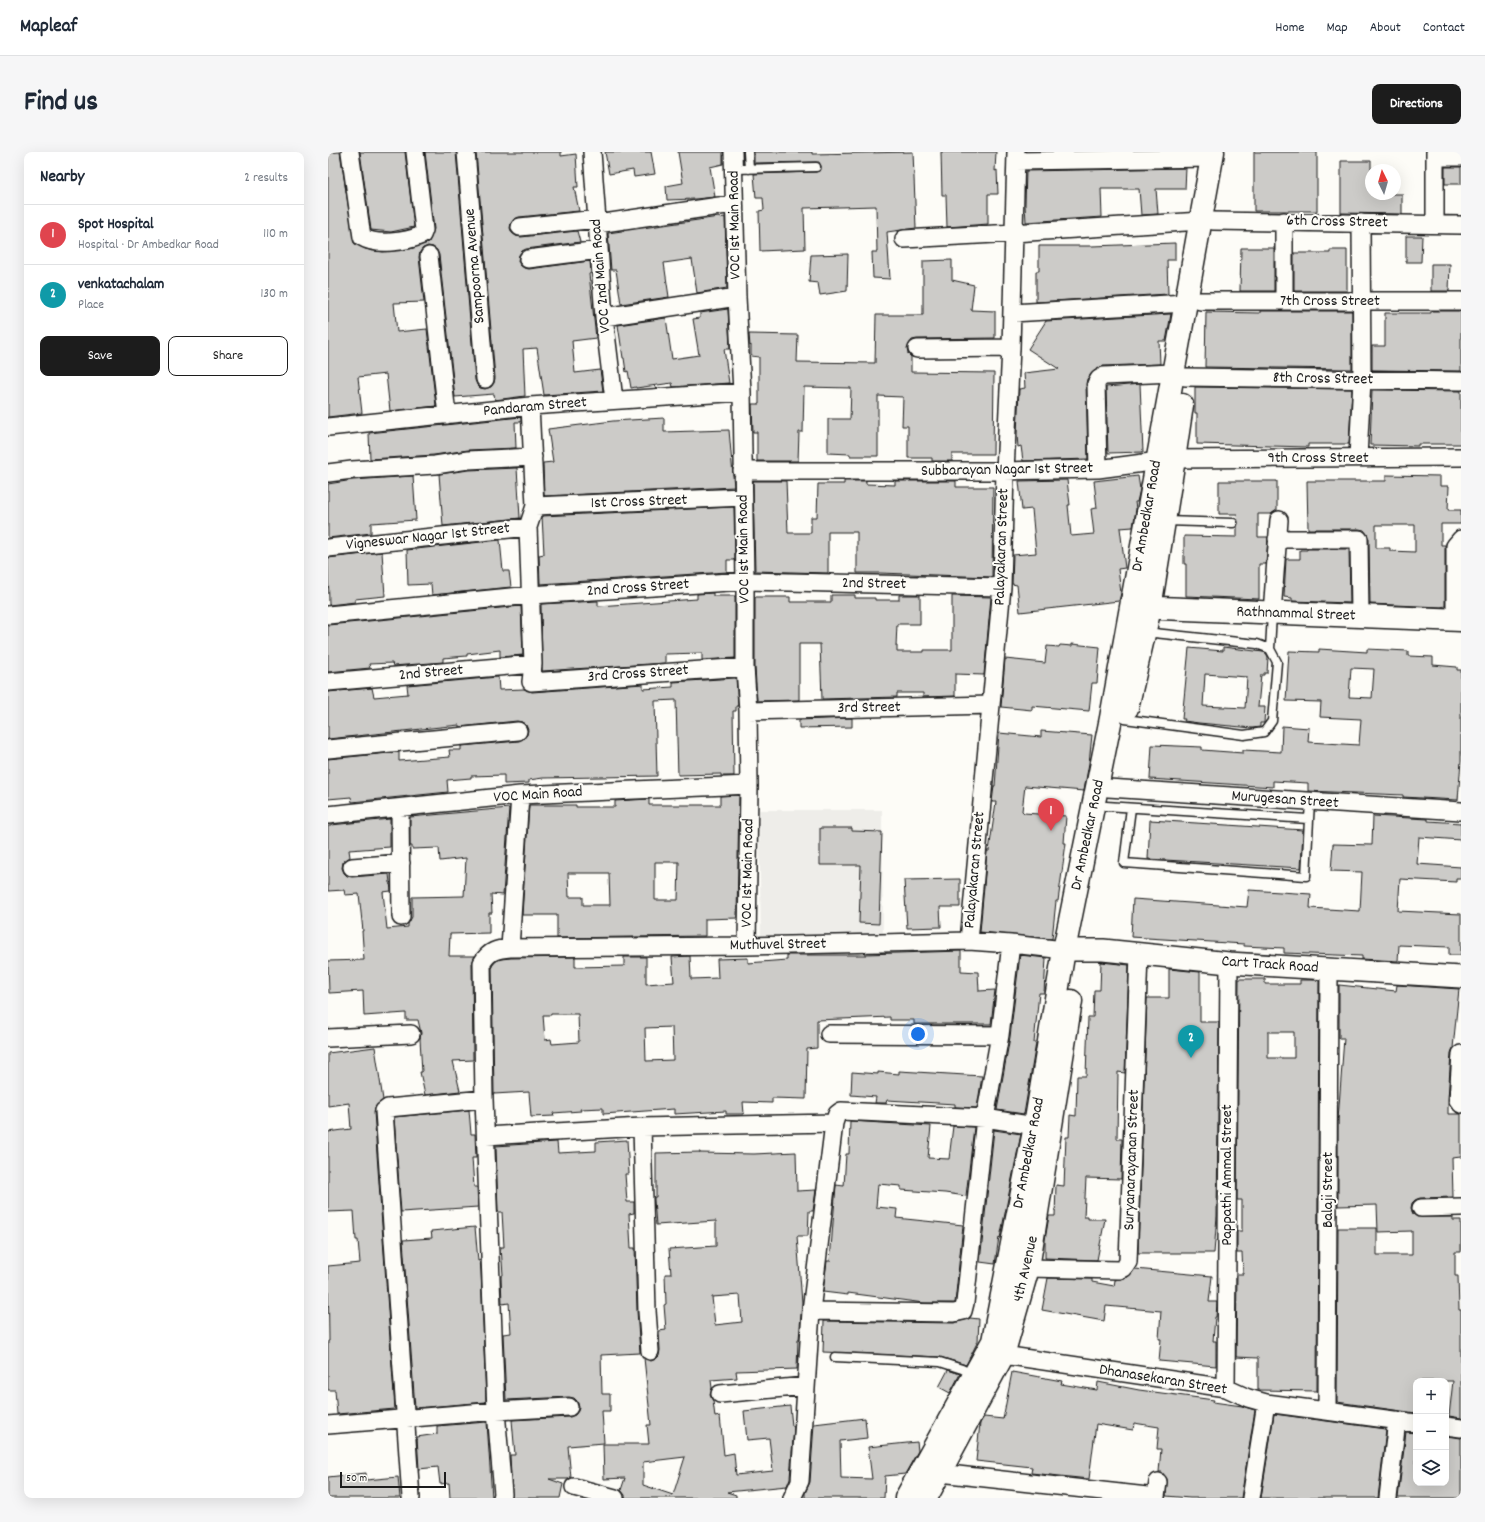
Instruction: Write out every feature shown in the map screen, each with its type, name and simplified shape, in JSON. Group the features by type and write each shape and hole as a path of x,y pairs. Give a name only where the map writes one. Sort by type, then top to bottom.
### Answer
{"main road":[{"name":"Dr Ambedkar Road","path":"906,1498 975,1376 995,1352 993,1341 1035,1126 1072,950 1144,632 1140,608 1166,460 1179,375 1207,221 1217,154"},
{"name":"Dr Ambedkar Road","path":"1072,950 1102,769 1140,608 1164,521 1166,460"},
{"name":"Rathnammal Street","path":"1140,608 1360,616 1458,613"},
{"name":"4th Avenue","path":"926,1498 940,1473 995,1352 1028,1268 1072,950"}],"street":[{"path":"350,152 362,236 368,241 383,242 413,239 422,235 424,230 414,152"},
{"name":"Sampoorna Avenue","path":"466,152 485,379"},
{"name":"VOC 2nd Main Road","path":"592,152 604,317 614,400"},
{"name":"VOC 1st Main Road","path":"733,152 741,169 733,204 742,392 742,471 745,581 744,666 748,711 749,785 747,946"},
{"path":"1016,157 1217,154"},
{"path":"1435,224 1435,154 1461,157"},
{"name":"Palayakaran Street","path":"969,941 1002,587 1005,471 1012,348 1016,157"},
{"path":"520,227 597,222 733,204"},
{"name":"6th Cross Street","path":"904,239 1207,221 1361,222 1461,225"},
{"path":"1284,222 1284,301"},
{"path":"1358,457 1362,380 1361,222"},
{"path":"528,259 599,250"},
{"path":"430,256 447,415"},
{"path":"604,317 737,297"},
{"name":"7th Cross Street","path":"1012,313 1193,302 1461,301"},
{"path":"917,349 1012,348"},
{"name":"8th Cross Street","path":"1098,469 1096,384 1099,378 1104,376 1179,375 1461,381"},
{"name":"Pandaram Street","path":"328,427 530,406 742,392"},
{"path":"530,406 535,506 528,527 532,595 533,664"},
{"path":"328,473 352,470 435,465 468,460 532,457"},
{"name":"9th Cross Street","path":"1166,460 1461,457"},
{"name":"Subbarayan Nagar 1st Street","path":"742,471 1005,471 1098,469 1166,460"},
{"name":"1st Cross Street","path":"535,506 743,498"},
{"path":"1272,613 1279,520"},
{"name":"Vigneswar Nagar 1st Street","path":"328,548 528,527"},
{"path":"1277,539 1359,539 1360,616"},
{"path":"1458,613 1455,546 1461,539"},
{"name":"2nd Street","path":"745,581 1002,587"},
{"name":"2nd Cross Street","path":"328,615 532,595 745,581"},
{"name":"2nd Street","path":"328,682 533,664"},
{"name":"3rd Cross Street","path":"533,664 531,682 744,666"},
{"name":"3rd Street","path":"748,711 991,705"},
{"path":"328,749 518,731"},
{"name":"VOC Main Road","path":"328,815 400,809 520,795 749,785"},
{"path":"510,948 520,795"},
{"name":"Murugesan Street","path":"1107,797 1310,801 1461,811"},
{"path":"400,809 401,918"},
{"path":"352,867 401,863"},
{"name":"Muthuvel Street","path":"484,1099 482,963 486,956 494,951 510,948 747,946 969,941 1072,950"},
{"path":"811,1311 954,1314 962,1311 965,1303 985,1118 1000,1035 1011,944"},
{"name":"Cart Track Road","path":"1072,950 1103,950 1229,963 1329,970 1461,977"},
{"name":"Suryanarayanan Street","path":"1028,1268 1120,1270 1124,1268 1128,1262 1139,954"},
{"name":"Pappathi Ammal Street","path":"1226,1388 1229,963"},
{"name":"Balaji Street","path":"1327,1410 1329,970"},
{"path":"328,1038 411,1034"},
{"path":"829,1034 1000,1035"},
{"path":"1461,1054 1458,1100 1461,1104"},
{"path":"411,1498 384,1111 388,1108 484,1099 496,1411 503,1494 502,1498"},
{"path":"792,1498 800,1481 811,1311 834,1123 837,1114 841,1111 985,1118 1035,1126"},
{"path":"486,1136 642,1128 834,1123"},
{"path":"642,1128 647,1311 650,1351"},
{"path":"1421,1208 1461,1207"},
{"name":"Dhanasekaran Street","path":"995,1352 1226,1388 1248,1398 1266,1403 1413,1422"},
{"path":"720,1394 806,1386"},
{"path":"1251,1498 1266,1403"},
{"path":"328,1425 405,1420 496,1411 569,1407"},
{"path":"1388,1498 1397,1420"},
{"path":"1449,1426 1461,1428"},
{"path":"940,1473 1156,1492"},
{"path":"574,1487 615,1498"}],"lane":[{"path":"748,152 741,169 816,167"},
{"path":"1164,521 1233,523"},
{"path":"1125,719 1244,735 1264,732 1272,720 1276,680 1277,662 1270,649 1272,613"},
{"path":"1144,632 1257,644 1270,649"},
{"path":"1107,797 1131,808 1308,819"},
{"path":"1131,808 1124,863 1306,876 1310,801"},
{"path":"835,1357 940,1362 962,1369 975,1376"}],"shaded area":[{"path":"759,810 882,810 883,941 761,942"}],"building":[{"path":"340,152 354,243 365,249 383,252 410,249 429,242 434,229 425,152 456,152 475,380 480,388 485,389 491,387 495,378 476,152 561,152 561,156 576,154 578,187 574,187 579,211 519,217 514,219 510,228 512,233 521,237 577,231 580,242 526,249 519,255 518,261 524,268 529,269 590,261 591,273 589,274 596,338 572,341 575,373 600,370 603,391 544,395 537,348 523,349 525,396 495,400 494,394 455,397 439,255 437,250 428,246 423,248 419,257 424,302 394,303 397,332 427,329 436,406 390,411 386,374 358,377 362,413 328,417 328,153"},
{"path":"360,152 405,152 414,227 391,232 371,230"},
{"path":"605,152 651,152 655,174 634,177 633,170 609,174"},
{"path":"678,152 723,152 723,164 710,167 715,197 667,200 666,186 683,183"},
{"path":"754,152 812,152 812,154 913,152 916,228 887,232 890,279 873,278 872,252 877,252 876,206 804,208 805,249 760,251 759,211 764,210 763,198 756,198 754,174 816,172 821,170 821,166 819,162 754,163"},
{"path":"941,152 996,152 995,171 997,170 998,194 988,194 988,224 947,227 946,195 942,195"},
{"path":"1254,152 1317,152 1317,211 1254,211"},
{"path":"1341,161 1371,161 1371,164 1365,164 1365,200 1401,200 1402,194 1402,214 1341,213"},
{"path":"1445,167 1461,167 1461,184 1445,184"},
{"path":"1186,168 1185,189 1156,189 1158,214 1141,215 1139,189 1101,189 1102,217 1026,222 1026,171"},
{"path":"725,217 727,288 697,293 692,259 664,263 669,297 621,304 616,270 611,270 608,233"},
{"path":"1406,236 1422,236 1421,262 1406,262"},
{"path":"1175,243 1175,260 1167,260 1168,294 1036,302 1036,271 1039,271 1039,246"},
{"path":"1241,248 1274,248 1274,291 1240,291"},
{"path":"1330,250 1347,250 1347,291 1294,291 1294,253 1330,253"},
{"path":"848,254 847,291 820,295 818,283 809,282 811,255"},
{"path":"952,260 952,280 974,285 971,310 995,311 995,338 912,340 907,349 908,354 911,357 911,372 994,373 993,454 952,454 952,461 932,461 932,458 908,458 908,426 902,426 903,397 878,396 878,456 850,456 850,454 828,453 828,419 850,419 851,388 804,387 803,432 799,432 798,461 757,461 757,432 753,432 752,404 759,404 759,357 751,356 749,334 798,335 797,362 875,363 876,315 923,315 923,261"},
{"path":"1431,264 1450,264 1449,291 1431,291"},
{"path":"728,309 730,349 724,349 729,383 673,387 672,383 631,388 628,371 626,372 623,358 618,325 666,318 672,359 699,355 693,319 700,318 700,313"},
{"path":"1260,311 1352,311 1352,369 1205,367 1206,312 1260,313"},
{"path":"1431,311 1461,311 1461,371 1372,370 1372,346 1385,346 1385,313 1431,313"},
{"path":"1171,314 1166,341 1159,341 1160,364 1103,366 1094,371 1087,379 1088,459 1023,461 1021,446 1018,447 1017,435 1019,389 1025,388 1024,373 1059,369 1028,349 1046,321"},
{"path":"1140,384 1143,452 1108,453 1106,387"},
{"path":"1195,387 1352,389 1349,444 1308,444 1308,447 1197,444"},
{"path":"1372,390 1461,391 1461,444 1418,444 1418,446 1370,445"},
{"path":"521,417 521,422 515,422 516,448 468,450 434,455 370,459 369,433"},
{"path":"664,418 664,432 729,430 734,487 544,496 543,463 553,462 548,429 613,421"},
{"path":"517,468 520,518 443,526 439,474 469,470"},
{"path":"1386,475 1440,476 1440,486 1449,486 1448,510 1461,510 1461,524 1441,524 1441,545 1445,545 1445,606 1370,604 1369,539 1364,530 1308,529 1307,481 1386,481","holes":["1376,525 1415,525 1415,552 1390,551 1390,548 1376,548"]},
{"path":"413,476 416,520 371,523 371,533 328,538 328,484 353,480"},
{"path":"1138,476 1140,489 1137,502 1135,502 1136,509 1133,527 1120,528 1125,568 1118,569 1121,593 1119,601 1020,612 1017,585 1012,584 1013,555 1036,553 1032,509 1022,510 1019,481 1067,480 1070,505 1068,505 1071,536 1094,534 1091,509 1097,508 1094,481"},
{"path":"753,481 786,481 788,533 811,533 811,517 817,517 818,484 844,484 844,481 866,481 866,484 895,485 895,481 956,481 956,487 993,487 992,577 857,573 857,532 828,532 828,573 755,571"},
{"path":"1219,481 1277,481 1277,510 1271,514 1258,514 1258,537 1268,537 1266,564 1259,564 1259,599 1186,596 1184,536 1237,537 1237,514 1219,514"},
{"path":"734,507 735,560 727,560 727,572 540,584 539,555 544,554 542,516"},
{"path":"500,540 503,571 509,571 511,587 432,595 431,584 408,585 407,550"},
{"path":"1349,549 1350,603 1292,601 1292,598 1284,597 1286,559 1300,559 1300,550"},
{"path":"382,552 385,596 355,599 355,602 329,605 328,558"},
{"path":"713,593 713,596 735,596 735,658 702,660 702,653 665,654 665,663 542,671 541,604 598,601 598,606 697,599 697,594"},
{"path":"831,595 855,595 855,598 875,598 875,600 899,600 899,595 920,595 920,624 897,624 897,652 952,650 952,596 991,597 984,675 955,674 955,696 923,697 923,693 897,693 897,697 822,699 820,644 799,644 799,700 757,701 755,667 755,597 790,597 790,602 831,602"},
{"path":"521,606 523,655 500,657 500,650 467,654 467,656 443,658 443,662 393,666 392,663 369,664 370,668 328,672 328,625"},
{"path":"1072,644 1100,647 1097,683 1092,683 1089,711 1032,706 1032,710 1001,707 1005,659 1045,663 1047,646 1072,646"},
{"path":"1223,647 1263,652 1266,653 1268,657 1267,673 1261,675 1258,707 1265,707 1264,723 1260,723 1260,727 1252,728 1199,723 1184,721 1185,719 1182,719 1189,648 1223,651","holes":["1205,674 1247,677 1245,708 1203,706"]},
{"path":"1319,649 1367,652 1367,649 1408,651 1408,656 1433,657 1433,665 1457,667 1457,670 1461,670 1461,761 1458,800 1403,797 1403,795 1308,791 1308,783 1273,781 1273,787 1150,779 1152,745 1202,747 1202,750 1243,753 1243,750 1281,752 1282,726 1309,728 1308,742 1359,745 1361,719 1320,717 1321,702 1286,701 1289,651 1319,652","holes":["1351,668 1374,669 1372,698 1349,697"]},
{"path":"498,677 499,690 524,689 532,692 643,684 643,689 673,687 673,682 736,678 738,706 736,706 736,711 733,711 734,776 721,776 721,774 678,775 676,700 655,701 657,776 543,778 529,780 529,783 504,784 504,775 471,776 471,778 447,780 448,792 352,802 351,797 328,799 328,759 399,752 399,761 450,757 449,750 461,750 461,746 519,741 527,735 528,730 526,725 517,721 459,727 459,725 328,739 328,692 372,688 374,697 408,694 407,685"},
{"path":"852,718 852,727 799,728 799,720"},
{"path":"1041,731 1092,735 1084,791 1025,786 1022,811 1024,813 1066,816 1064,843 1066,843 1058,901 1056,901 1052,939 980,932 987,851 989,851 996,802 992,802 995,786 999,733 1041,737"},
{"path":"739,795 737,918 705,919 705,936 557,938 557,915 522,915 529,805 615,807 615,801 649,799 649,805 720,805 720,796","holes":["655,862 679,862 678,900 655,900","568,873 609,873 610,905 583,905 583,897 569,897"]},
{"path":"509,808 503,895 491,894 492,913 489,913 489,933 450,934 449,956 475,956 472,963 473,1060 453,1061 460,1091 425,1095 420,1072 422,1072 421,1033 418,1020 406,1020 406,1013 364,1016 363,991 329,993 328,961 364,960 359,894 345,895 344,890 328,891 328,826 390,819 390,847 349,850 350,857 343,862 342,868 347,876 352,877 389,874 391,891 383,892 387,929 408,927 412,917 412,897 464,896 466,858 440,861 439,848 412,849 412,846 410,846 410,817"},
{"path":"1373,816 1428,819 1428,821 1461,823 1461,840 1419,837 1417,864 1461,867 1461,878 1456,878 1456,882 1400,879 1398,911 1461,914 1461,955 1449,955 1449,947 1399,945 1398,961 1362,959 1362,956 1284,953 1284,948 1244,946 1244,944 1131,937 1133,899 1247,907 1249,890 1311,894 1310,908 1360,911 1362,872 1331,871 1333,844 1372,845"},
{"path":"1150,820 1303,830 1301,868 1148,859"},
{"path":"820,828 852,828 852,831 882,832 879,924 859,923 861,865 820,865"},
{"path":"960,879 960,907 940,907 941,927 907,928 904,880"},
{"path":"961,951 961,971 978,972 979,991 995,990 991,1024 914,1024 914,1020 890,1020 890,1017 817,1020 817,1048 807,1049 806,1099 772,1098 772,1103 743,1102 744,1114 726,1114 726,1111 674,1114 674,1109 603,1114 603,1108 580,1109 581,1111 553,1113 554,1116 531,1117 529,1092 494,1094 492,966 496,961 501,959 575,957 575,967 624,966 624,957 646,957 646,984 674,982 672,957 690,956 691,979 718,978 717,959 748,958 748,963 787,960 787,955","holes":["578,1014 579,1042 552,1044 551,1039 545,1040 543,1015","672,1027 673,1060 646,1061 645,1028"]},
{"path":"1020,955 1046,958 1044,993 1039,993 1034,1043 1036,1043 1024,1114 997,1110 1010,1037"},
{"path":"1101,962 1129,965 1125,1073 1118,1072 1117,1139 1122,1139 1121,1179 1086,1178 1084,1217 1088,1217 1088,1219 1105,1219 1097,1260 1045,1258 1045,1240 1049,1216 1055,1216 1056,1185 1064,1186 1066,1137 1069,1137 1070,1115 1076,1116 1077,1076 1086,1076 1088,1017 1093,1017 1094,990 1100,990"},
{"path":"1169,969 1200,972 1200,1022 1219,1022 1217,1216 1214,1253 1138,1253 1147,998 1169,998"},
{"path":"1239,979 1265,979 1265,984 1300,984 1300,980 1319,980 1317,1391 1258,1390 1258,1358 1236,1357 1237,1274 1243,1274 1242,1253 1237,1253 1237,1231 1242,1231 1242,1200 1237,1200","holes":["1268,1032 1294,1032 1294,1058 1268,1058"]},
{"path":"1339,985 1396,991 1397,985 1459,989 1453,1048 1451,1053 1448,1099 1448,1114 1461,1114 1461,1157 1452,1158 1453,1197 1420,1198 1412,1203 1411,1208 1413,1214 1417,1217 1453,1217 1453,1220 1461,1220 1461,1252 1455,1252 1455,1276 1458,1276 1459,1310 1461,1310 1461,1418 1449,1416 1453,1381 1449,1381 1449,1378 1413,1378 1413,1413 1337,1402 1338,1228 1377,1228 1377,1255 1412,1255 1412,1231 1378,1232 1377,1205 1338,1206 1338,1120 1344,1038 1339,1038"},
{"path":"375,1047 383,1100 375,1107 374,1112 395,1409 337,1414 335,1390 328,1390 328,1266 360,1263 358,1240 356,1240 354,1211 328,1212 328,1132 351,1129 349,1103 328,1106 328,1053"},
{"path":"899,1071 982,1076 977,1108 955,1107 955,1104 887,1100 886,1103 875,1103 876,1097 851,1095 852,1072 899,1074"},
{"path":"469,1110 471,1134 475,1134 476,1158 472,1158 474,1187 477,1187 478,1207 401,1212 394,1117"},
{"path":"850,1121 931,1126 928,1158 949,1159 953,1126 974,1127 966,1196 901,1190 901,1186 878,1184 876,1207 897,1209 896,1218 963,1225 955,1303 924,1303 848,1293 848,1295 823,1292 827,1261 830,1261 836,1185 844,1186 846,1154 849,1154"},
{"path":"994,1130 1021,1134 1000,1238 999,1237 995,1264 980,1262"},
{"path":"627,1140 629,1174 625,1174 627,1202 634,1202 634,1213 629,1214 631,1248 635,1248 640,1353 601,1355 602,1394 610,1394 610,1411 602,1411 604,1443 568,1446 571,1478 549,1479 563,1484 560,1498 512,1498 510,1455 515,1455 512,1420 570,1417 575,1415 579,1407 574,1398 569,1397 506,1400 503,1334 511,1333 509,1303 502,1304 501,1276 503,1275 501,1247 504,1247 502,1212 498,1212 496,1146 557,1142 558,1153 596,1151 596,1142"},
{"path":"700,1152 754,1154 796,1152 797,1191 816,1190 813,1211 809,1211 808,1236 797,1236 802,1303 798,1339 797,1369 736,1371 737,1378 711,1380 712,1388 710,1395 713,1401 715,1417 720,1416 724,1455 734,1453 736,1475 773,1471 769,1438 747,1440 744,1411 790,1406 792,1426 794,1426 790,1478 787,1486 727,1492 736,1495 736,1498 625,1498 625,1495 621,1490 625,1478 604,1479 603,1444 649,1444 647,1425 651,1425 644,1358 651,1361 659,1356 659,1331 666,1330 664,1305 666,1304 665,1274 671,1274 669,1249 716,1246 716,1221 656,1225 654,1197 656,1197 656,1153","holes":["740,1295 742,1322 715,1325 712,1297","685,1457 673,1495 643,1485 643,1462"]},
{"path":"475,1227 478,1261 480,1260 481,1271 486,1402 415,1408 403,1240 432,1238 431,1231"},
{"path":"1135,1269 1212,1276 1209,1302 1217,1302 1213,1341 1216,1341 1216,1366 1159,1361 1161,1311 1106,1306 1104,1321 1042,1310 1048,1278 1092,1279 1092,1282 1114,1286 1115,1280 1128,1277"},
{"path":"970,1318 979,1319 978,1341 966,1365 940,1357 823,1352 824,1321 954,1323"},
{"path":"948,1370 960,1374 950,1393 939,1387"},
{"path":"1012,1372 1062,1381 1061,1384 1097,1390 1098,1382 1139,1390 1214,1400 1213,1402 1242,1406 1255,1410 1241,1498 1190,1498 1166,1496 1167,1479 1162,1472 1159,1472 1161,1449 1157,1449 1159,1427 1134,1423 1133,1430 1096,1424 1089,1479 1031,1473 1032,1467 976,1461 980,1423 984,1417 1003,1419"},
{"path":"1274,1414 1386,1429 1378,1498 1261,1498"},
{"path":"865,1418 867,1438 840,1441 841,1478 872,1479 868,1447 917,1442 918,1451 905,1474 885,1476 884,1498 805,1498 805,1493 810,1482 814,1424"},
{"path":"487,1422 492,1498 450,1498 449,1483 440,1484 438,1467 419,1469 417,1437 437,1434 437,1426"},
{"path":"1406,1432 1413,1433 1413,1486 1449,1486 1449,1436 1461,1438 1461,1498 1398,1498"},
{"path":"366,1473 366,1480 398,1477 400,1498 328,1498 328,1477"}],"place":[{"name":"Spot Hospital","path":"1051,831"},
{"name":"venkatachalam","path":"1191,1058"}]}
